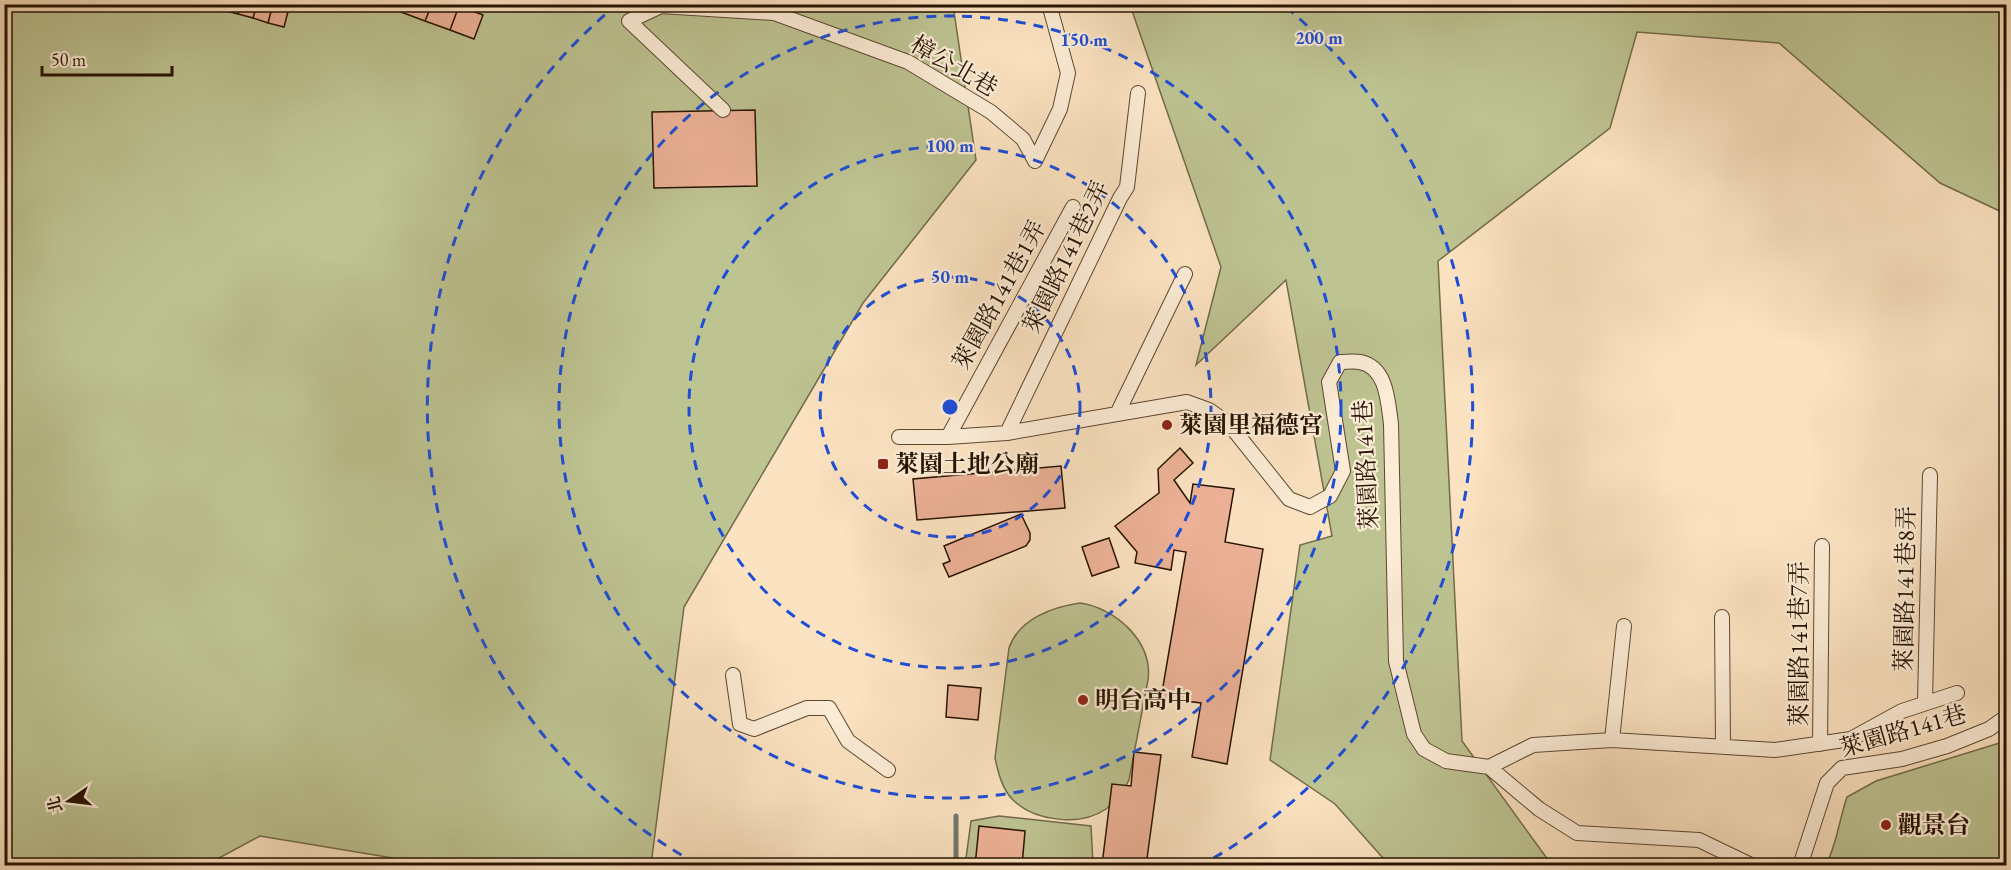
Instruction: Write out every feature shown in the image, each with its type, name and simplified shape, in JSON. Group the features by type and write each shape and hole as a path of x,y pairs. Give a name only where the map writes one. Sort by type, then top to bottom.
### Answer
{"street":[{"name":"樟公北巷","path":"723,110 629,21 661,6 771,9 908,62 991,112 1023,139 1035,161 1060,109 1068,73 1049,4"},
{"name":"萊園路141巷2弄","path":"1007,433 1120,198 1127,188 1138,93"},
{"name":"萊園路141巷1弄","path":"948,437 1073,207"},
{"path":"1117,414 1185,274"},
{"name":"萊園路141巷","path":"898,437 948,437 1007,433 1187,402 1209,410 1229,424 1289,499 1310,507 1330,496 1343,471 1329,382 1340,362 1362,362 1379,374 1387,393 1390,424 1396,661 1414,734 1424,749 1446,760 1489,767 1533,746 1612,740 1775,750 1851,739 1902,711 1956,693"},
{"name":"萊園路141巷8弄","path":"1925,703 1930,475"},
{"name":"萊園路141巷7弄","path":"1820,744 1822,546"},
{"path":"1722,617 1723,746"},
{"path":"1612,740 1624,626"},
{"path":"733,675 740,724 754,729 807,708 829,708 848,741 888,770"},
{"name":"萊園路141巷","path":"1800,866 1827,783 1842,768 1902,759 1947,746 1989,729 2007,717"},
{"path":"1489,767 1539,808 1577,833 1699,840 1753,866"}],"green space":[{"path":"5,5 953,5 976,160 863,303 684,607 651,865 435,865 260,836 206,865 5,866"},
{"path":"1130,5 2006,5 2006,214 1940,183 1779,43 1637,32 1610,128 1438,261 1462,741 1551,864 1563,865 1395,865 1382,857 1335,804 1270,760 1300,545 1332,536 1286,280 1196,365 1221,267"},
{"path":"1080,603 1107,612 1129,629 1145,653 1148,680 1129,780 1125,788 1106,809 1095,815 1071,820 1033,813 1013,800 1003,786 995,758 1009,648 1014,638 1020,629 1038,616 1048,611"},
{"path":"2006,741 2006,865 1826,865 1833,849 1847,797 1876,781"},
{"path":"999,816 1091,826 1093,865 965,866 971,821"}],"building":[{"path":"207,4 224,4 222,10"},
{"path":"224,4 240,4 238,14 222,10"},
{"path":"240,4 257,4 253,18 238,14"},
{"path":"257,4 273,4 268,23 253,18"},
{"path":"273,4 290,4 284,27 268,23"},
{"path":"382,4 404,4 401,12"},
{"path":"404,4 432,4 425,21 401,12"},
{"path":"432,4 459,6 450,30 425,21"},
{"path":"459,6 483,15 474,39 450,30"},
{"path":"755,110 757,186 654,188 652,112"},
{"path":"1180,448 1193,463 1174,480 1190,503 1193,484 1234,489 1225,542 1263,549 1227,764 1192,757 1201,703 1161,698 1186,552 1174,550 1171,570 1135,563 1137,552 1115,526 1159,493 1158,469"},
{"path":"1061,466 1065,508 917,520 913,479"},
{"path":"1021,514 1030,533 1030,540 1026,546 949,577 943,564 950,561 944,546"},
{"path":"1109,538 1119,567 1092,576 1082,547"},
{"path":"948,685 981,688 978,720 946,717"},
{"path":"1134,752 1161,755 1146,866 1102,865 1112,784 1131,786"},
{"path":"979,826 1025,831 1022,866 975,866"}],"waterway":[{"path":"956,816 956,866"}],"place":[{"name":"萊園里福德宮","path":"1167,425"},
{"name":"萊園土地公廟","path":"883,464"},
{"name":"明台高中","path":"1083,700"},
{"name":"觀景台","path":"1886,825"}]}
